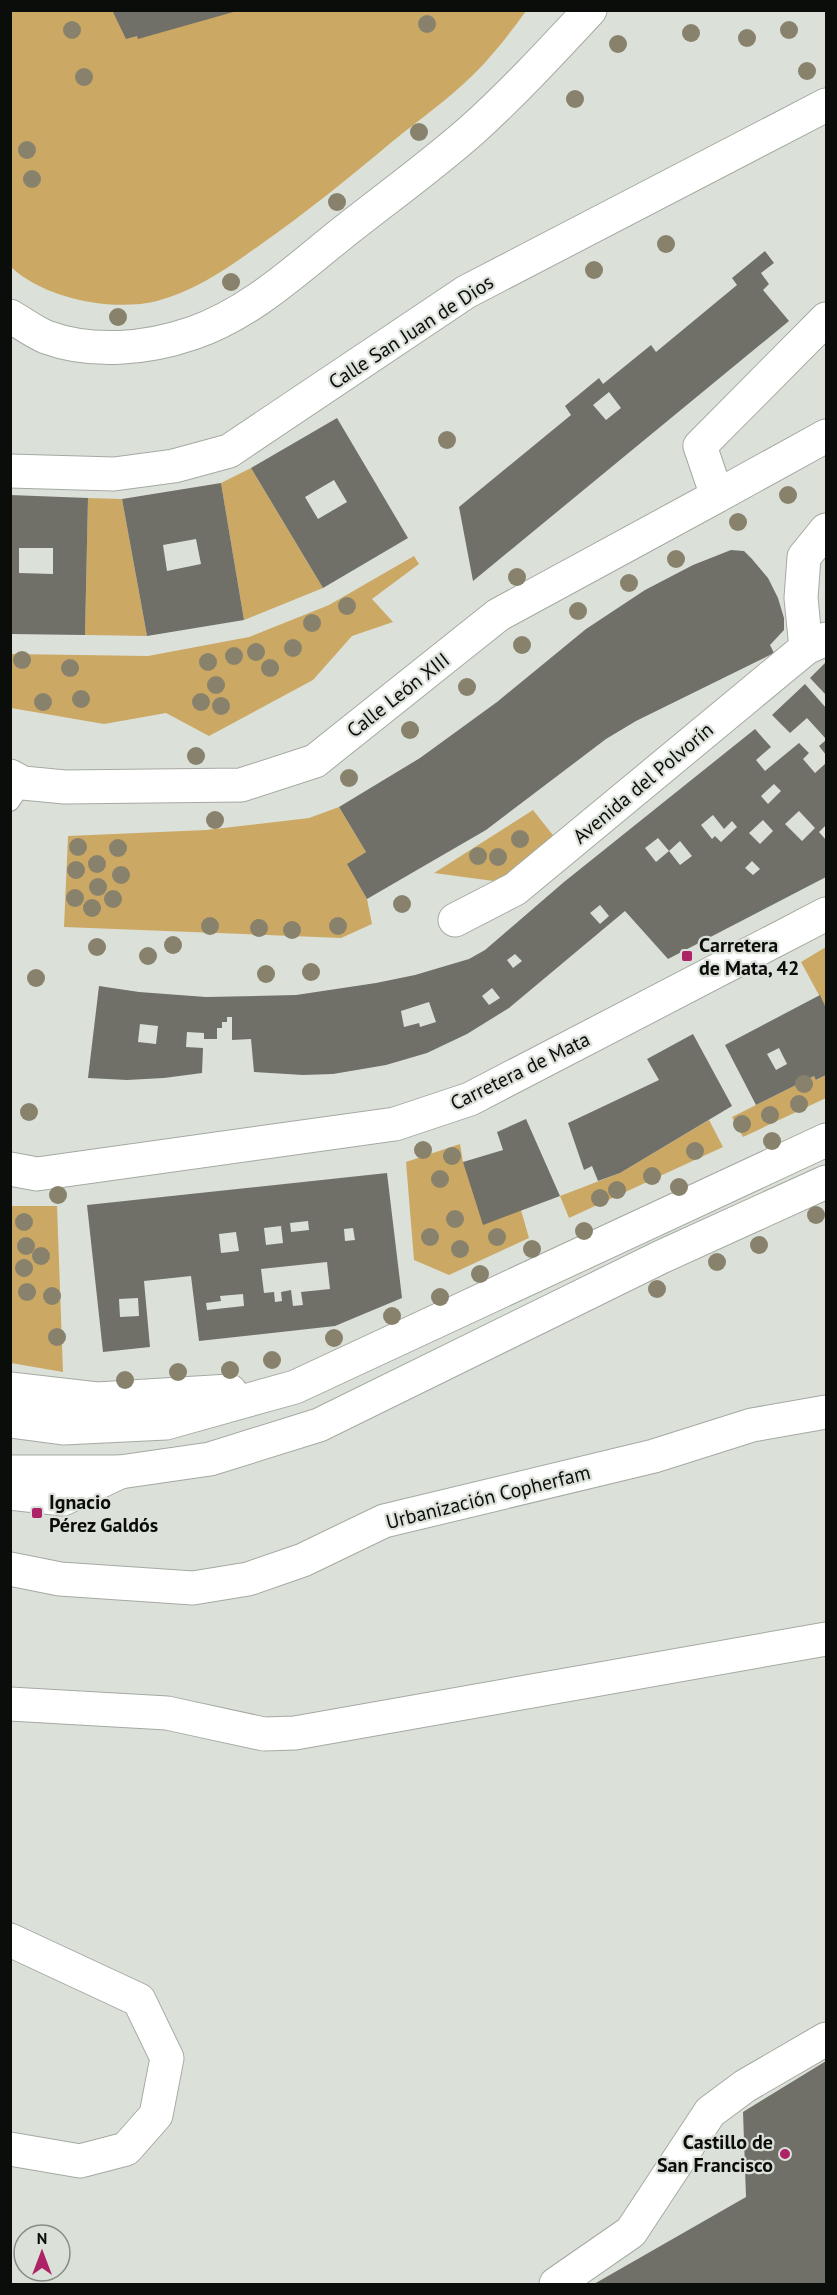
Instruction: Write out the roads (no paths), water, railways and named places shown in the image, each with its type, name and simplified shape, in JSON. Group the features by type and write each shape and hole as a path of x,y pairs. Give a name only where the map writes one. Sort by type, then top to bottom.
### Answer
{"street":[{"path":"10,316 45,336 81,346 118,348 156,343 194,333 241,310 283,281 470,132 524,81 580,13"},
{"name":"Calle San Juan de Dios","path":"10,471 114,474 174,466 229,451 466,292 826,105"},
{"path":"709,500 690,475 700,446 826,320"},
{"name":"Calle León XIII","path":"15,787 241,785 315,761 498,615 826,436"},
{"path":"816,644 801,598 804,557 826,530"},
{"name":"Avenida del Polvorín","path":"455,920 515,889 816,644"},
{"name":"Carretera de Mata","path":"10,1169 37,1174 395,1124 470,1099 826,914"},
{"path":"10,1421 63,1428 166,1423 295,1388 826,1140"},
{"path":"10,1472 120,1472 210,1459 319,1425 661,1257 826,1182"},
{"path":"10,1389 97,1399 295,1388"},
{"name":"Urbanización Copherfam","path":"10,1569 60,1579 194,1588 248,1579 303,1560 384,1521 654,1456 752,1425 826,1412"},
{"path":"10,1493 63,1499 120,1472"},
{"path":"10,1704 167,1713 264,1734 296,1733 826,1639"},
{"path":"10,1940 139,2000 167,2058 156,2115 126,2149 80,2161 10,2150"},
{"path":"556,2284 631,2232 710,2112 745,2086 826,2039"}],"place":[{"name":"Carretera de Mata, 42","path":"687,956"},
{"name":"Ignacio Pérez Galdós","path":"37,1513"},
{"name":"Castillo de San Francisco","path":"785,2154"}]}
